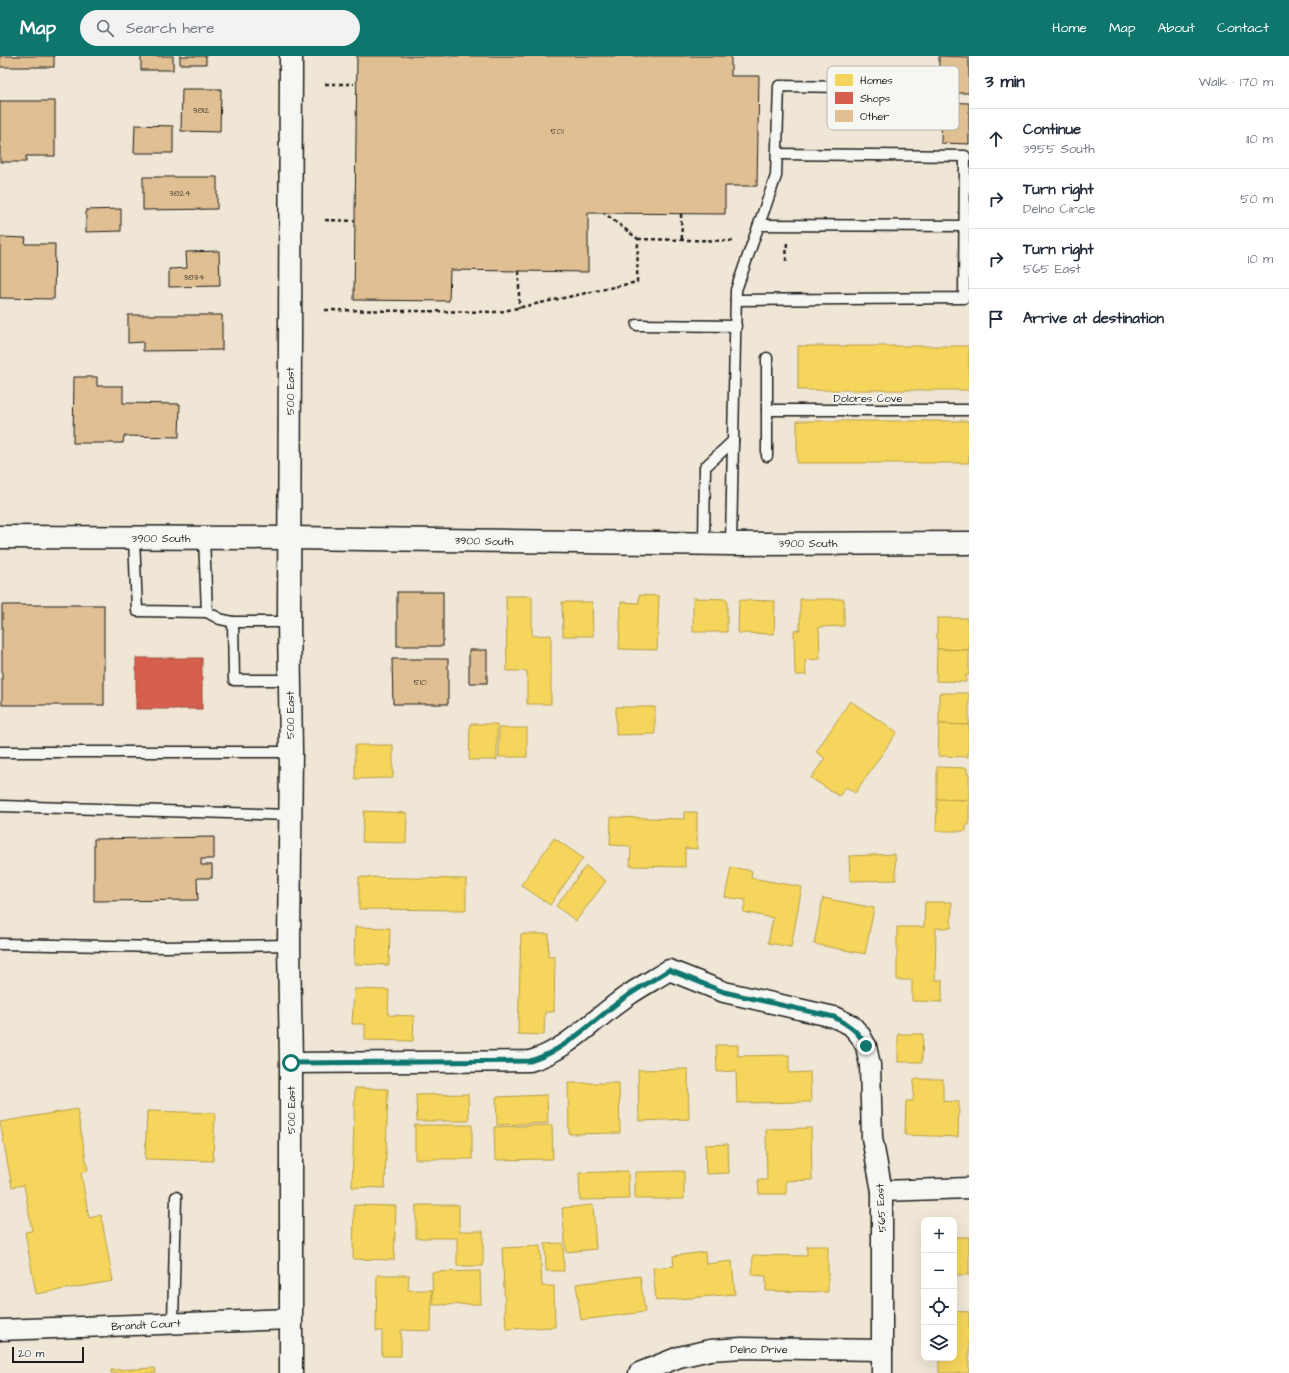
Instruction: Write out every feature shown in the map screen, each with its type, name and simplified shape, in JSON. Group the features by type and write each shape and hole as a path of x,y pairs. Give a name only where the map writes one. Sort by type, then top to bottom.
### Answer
{"street":[{"name":"500 East","path":"291,56 289,622 291,752 289,945 291,1063 291,1373"},
{"name":"3900 South","path":"0,537 290,538 731,544 969,543"},
{"name":"565 East","path":"291,1063 530,1061 546,1056 576,1036 627,996 669,970 724,992 834,1017 851,1025 860,1035 866,1046 870,1064 872,1138 882,1192 882,1373"},
{"path":"882,1192 969,1188"},
{"name":"Brandt Court","path":"0,1330 291,1319"},
{"name":"Delno Drive","path":"639,1373 679,1357 710,1350 742,1348 882,1350"}],"lane":[{"path":"731,544 736,290 776,176 779,86 827,87"},
{"path":"736,300 964,298 965,156 777,154"},
{"path":"759,225 965,226"},
{"path":"637,325 736,326"},
{"path":"767,358 767,456"},
{"name":"Dolores Cove","path":"767,410 969,410"},
{"path":"704,543 705,467 733,441"},
{"path":"134,538 137,611 207,612 220,619 233,622 289,622"},
{"path":"204,538 207,612"},
{"path":"233,622 234,680 290,680"},
{"path":"0,752 291,752"},
{"path":"0,806 290,815"},
{"path":"0,944 164,947 289,945"},
{"path":"173,1323 176,1197"}],"path":[{"path":"325,84 354,84"},
{"path":"604,213 638,239 741,241"},
{"path":"681,214 682,240"},
{"path":"325,220 355,221"},
{"path":"325,310 499,312 637,282 638,239"},
{"path":"519,271 519,308"}],"building: Homes":[{"path":"798,346 969,346 969,390 798,390"},
{"path":"797,421 969,421 969,463 797,463"},
{"path":"639,595 659,596 657,650 619,649 621,602 639,603"},
{"path":"506,596 532,596 532,636 551,635 551,704 527,704 527,671 507,671"},
{"path":"693,598 727,599 727,632 693,632"},
{"path":"800,599 844,599 844,626 819,627 820,659 805,660 806,675 795,675 794,631 800,630"},
{"path":"739,600 775,601 774,634 738,633"},
{"path":"562,602 592,602 593,636 563,636"},
{"path":"937,618 967,618 967,624 969,624 969,650 937,649"},
{"path":"937,649 969,650 969,675 966,675 966,682 936,681"},
{"path":"939,693 969,693 969,725 939,724"},
{"path":"850,701 897,732 855,793 846,787 839,796 811,778 825,758 816,752"},
{"path":"616,707 655,707 655,734 616,735"},
{"path":"470,724 497,724 497,760 469,760"},
{"path":"939,724 969,725 968,757 938,756"},
{"path":"499,728 527,728 527,757 499,757"},
{"path":"355,745 393,745 393,778 355,779"},
{"path":"937,767 967,768 967,774 969,774 969,800 937,799"},
{"path":"937,799 969,800 969,825 966,825 966,831 936,831"},
{"path":"364,811 407,813 406,843 362,842"},
{"path":"684,812 697,812 697,849 685,848 685,867 630,866 631,846 610,845 611,817 684,819"},
{"path":"554,838 583,858 550,905 521,885"},
{"path":"895,854 896,880 850,881 849,856"},
{"path":"586,866 606,881 576,921 556,906"},
{"path":"731,867 752,871 751,878 802,887 791,947 768,943 773,918 743,912 746,900 725,897"},
{"path":"359,877 466,879 466,910 359,909"},
{"path":"823,898 874,908 865,954 814,944"},
{"path":"925,902 952,902 951,928 936,928 935,980 942,980 942,1002 912,1001 912,980 897,980 897,927 924,927"},
{"path":"355,927 390,928 389,965 354,964"},
{"path":"521,934 549,934 548,957 555,957 554,1012 545,1012 544,1035 518,1034"},
{"path":"354,989 389,990 388,1015 414,1016 413,1041 365,1040 365,1024 352,1024"},
{"path":"898,1034 923,1034 922,1062 898,1062"},
{"path":"716,1045 738,1045 738,1056 789,1055 789,1073 810,1072 811,1102 737,1103 736,1071 717,1072"},
{"path":"688,1069 689,1119 639,1121 638,1070"},
{"path":"914,1079 943,1079 943,1101 959,1102 958,1137 905,1135 906,1101 913,1101"},
{"path":"568,1083 619,1083 620,1133 569,1134"},
{"path":"355,1088 388,1089 385,1188 352,1187"},
{"path":"468,1094 469,1121 417,1121 416,1095"},
{"path":"547,1095 548,1123 497,1125 496,1097"},
{"path":"77,1109 88,1171 81,1173 89,1218 101,1215 113,1281 36,1294 25,1232 32,1231 24,1185 12,1187 0,1122"},
{"path":"147,1111 215,1113 213,1161 145,1159"},
{"path":"415,1125 472,1125 472,1159 415,1159"},
{"path":"552,1125 553,1159 495,1160 494,1127"},
{"path":"811,1128 812,1180 786,1181 786,1194 759,1194 758,1180 767,1180 766,1129"},
{"path":"728,1144 729,1173 706,1174 705,1145"},
{"path":"628,1171 629,1199 580,1200 579,1173"},
{"path":"684,1171 684,1199 635,1199 635,1172"},
{"path":"354,1205 396,1206 394,1260 353,1259"},
{"path":"416,1205 459,1205 459,1231 483,1231 483,1266 457,1266 457,1238 416,1238"},
{"path":"593,1205 596,1249 566,1252 562,1208"},
{"path":"957,1237 969,1237 969,1275 957,1275"},
{"path":"563,1243 564,1271 546,1271 545,1244"},
{"path":"540,1246 542,1286 554,1286 555,1327 506,1329 502,1248"},
{"path":"807,1246 828,1246 828,1292 766,1291 766,1276 752,1275 753,1255 807,1256"},
{"path":"705,1252 706,1264 732,1261 735,1294 656,1301 653,1268 674,1266 673,1256"},
{"path":"480,1271 481,1304 433,1305 432,1272"},
{"path":"377,1275 409,1275 408,1290 432,1290 431,1331 401,1330 401,1356 382,1356 382,1331 376,1331"},
{"path":"640,1276 645,1312 581,1320 576,1284"},
{"path":"957,1311 969,1312 969,1373 939,1373 939,1361 957,1361"},
{"path":"155,1368 156,1373 111,1373 111,1370"}],"building: Shops":[{"path":"136,658 202,658 202,709 136,709"}],"building: Other":[{"path":"0,56 54,56 54,67 0,67"},
{"path":"141,56 173,56 173,70 141,70"},
{"path":"180,56 206,56 206,64 180,64"},
{"path":"357,56 731,56 731,76 759,76 757,186 725,186 725,214 588,213 588,272 450,270 449,301 354,300"},
{"path":"939,56 969,57 969,93 959,93 959,66 939,66"},
{"path":"182,89 221,89 220,132 181,131"},
{"path":"0,101 55,101 55,156 26,156 26,162 0,162"},
{"path":"959,103 969,103 969,144 941,143 941,130 959,130"},
{"path":"135,125 173,126 173,153 134,153"},
{"path":"143,177 217,177 217,209 143,210"},
{"path":"121,209 121,231 86,232 86,210"},
{"path":"0,237 26,238 25,244 55,244 54,299 0,298"},
{"path":"219,251 220,286 169,287 169,269 187,268 186,252"},
{"path":"128,315 222,315 222,350 143,351 143,342 128,343"},
{"path":"74,377 97,377 97,386 123,386 123,403 180,404 179,437 124,436 123,443 73,443"},
{"path":"397,592 443,592 443,646 397,646"},
{"path":"2,605 104,605 104,705 2,705"},
{"path":"469,650 487,650 487,683 469,683"},
{"path":"392,659 448,659 448,704 393,704"},
{"path":"214,837 214,859 201,859 201,865 212,865 212,878 197,878 198,900 94,901 94,839"}],"route":[{"path":"291,1063 530,1061 546,1056 576,1036 627,996 669,970 724,992 834,1017 851,1025 860,1035 866,1046"}]}
